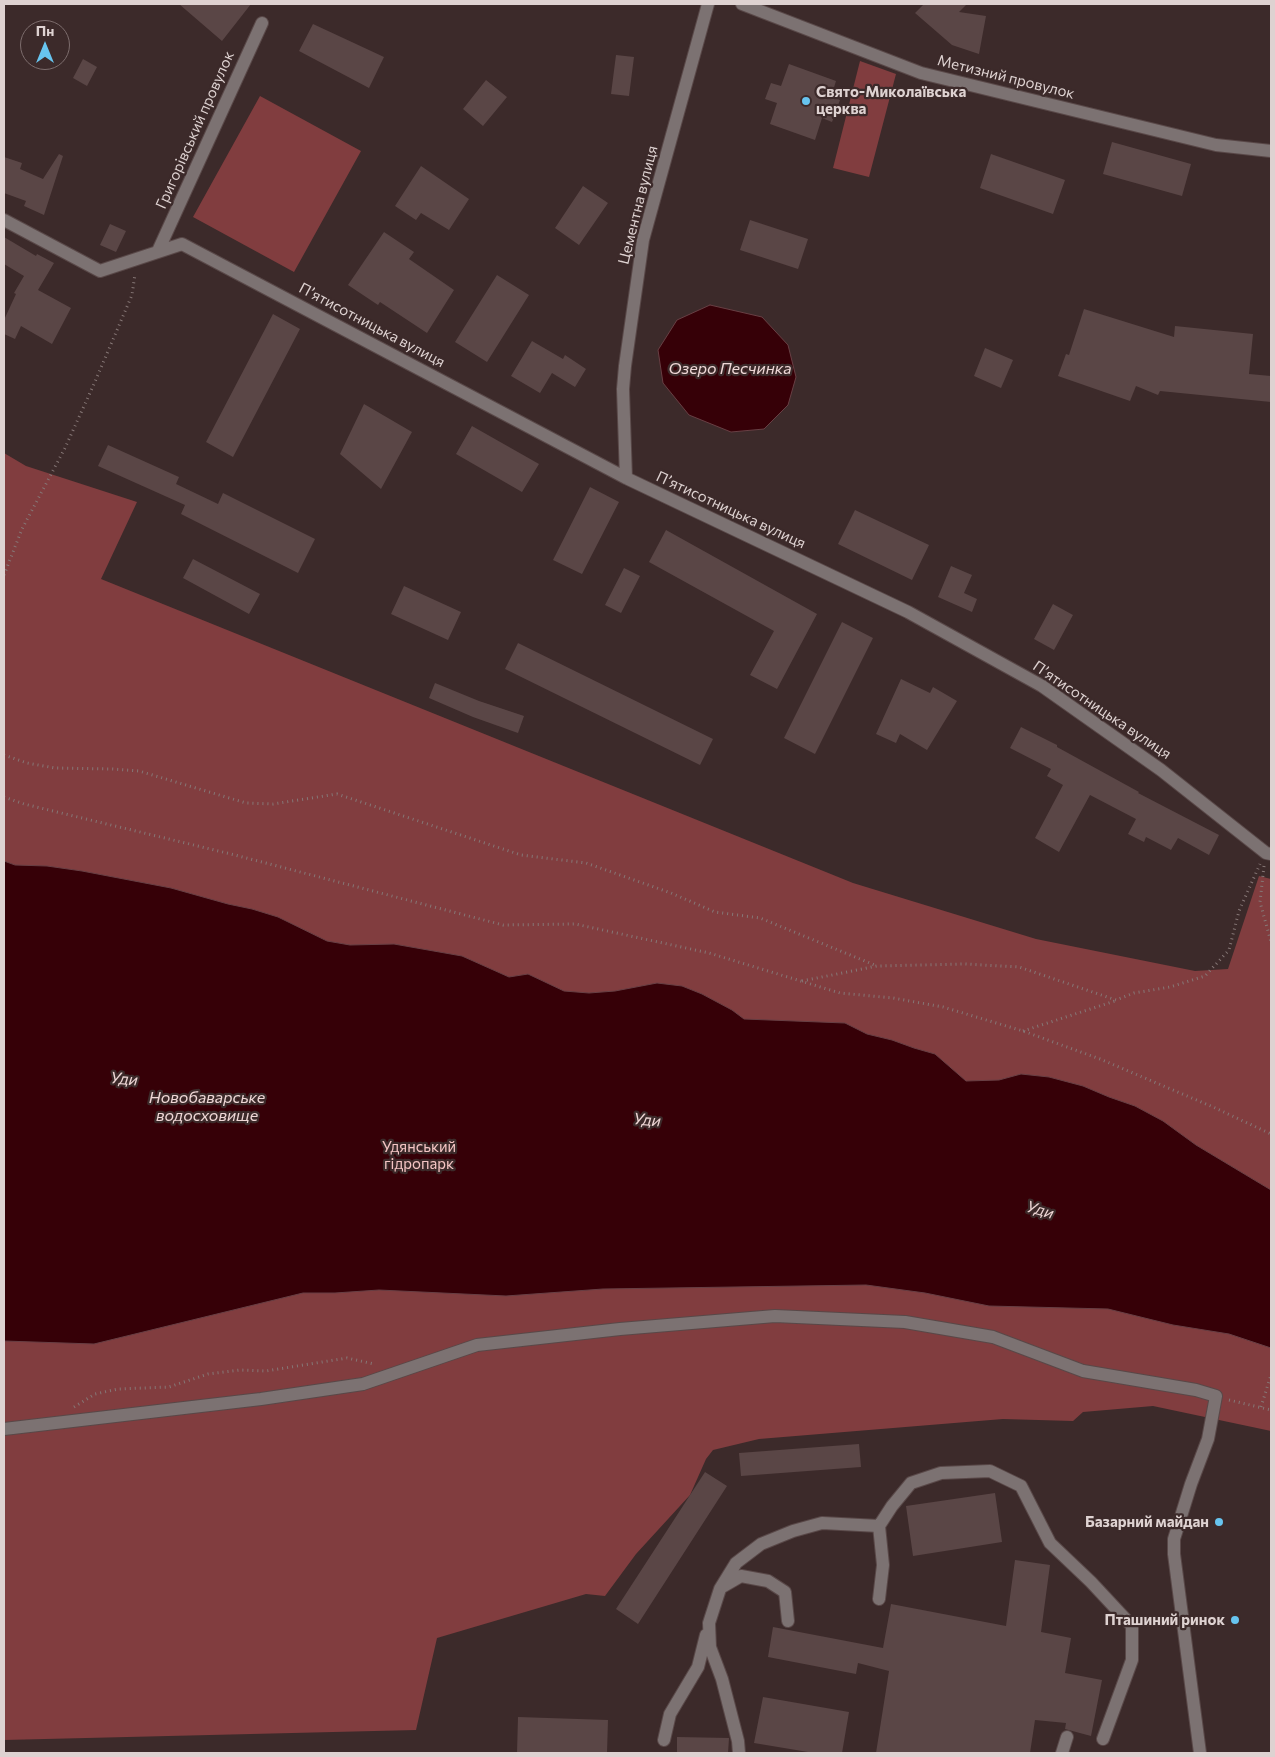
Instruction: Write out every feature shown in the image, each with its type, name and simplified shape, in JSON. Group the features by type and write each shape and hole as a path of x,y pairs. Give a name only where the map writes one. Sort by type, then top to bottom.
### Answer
{"street":[{"name":"Цементна вулиця","path":"626,478 624,366 643,240 708,4"},
{"name":"Метизний провулок","path":"742,4 921,73 1216,145 1271,151"},
{"name":"Григорівський провулок","path":"158,251 262,23"},
{"name":"П’ятисотницька вулиця","path":"4,220 100,270 182,244 626,478 908,612 1042,686 1161,770 1269,853"},
{"path":"4,1429 261,1399 363,1384 477,1345 620,1329 775,1316 905,1322 993,1337 1083,1370 1196,1390 1216,1396 1208,1438 1174,1539 1200,1753"},
{"path":"879,1599 883,1565 879,1526 892,1506 911,1483 941,1474 990,1471 1022,1486 1050,1543 1091,1582 1132,1626 1132,1660 1103,1739"},
{"path":"664,1740 670,1714 698,1667 720,1589 736,1563 762,1544 822,1523 879,1526"},
{"path":"720,1589 740,1576 768,1581 785,1592 788,1621"},
{"path":"709,1623 710,1647 722,1679 738,1741 739,1753"},
{"path":"1062,1753 1068,1737"}],"path":[{"path":"4,575 22,529 65,448 132,296 138,258"},
{"path":"4,755 27,763 55,768 113,768 139,771 246,803 273,804 337,794 521,855 586,863 671,893 716,912 760,918 877,966"},
{"path":"4,797 24,804 235,854 503,925 575,924 709,953 840,993 893,998 943,1007 1023,1031 1100,1059 1271,1134"},
{"path":"1269,853 1260,902 1271,942"},
{"path":"1023,1031 1134,993 1170,987 1206,976 1229,950 1239,911 1269,853"},
{"path":"801,982 877,966 965,964 1019,967 1116,1000"},
{"path":"72,1408 95,1394 118,1389 169,1387 208,1374 240,1370 266,1371 347,1358 374,1364"},
{"path":"1261,1408 1271,1375"},
{"path":"1216,1396 1271,1410"}],"green space":[{"path":"860,61 896,74 869,177 833,168"},
{"path":"260,96 361,151 294,272 193,217"},
{"name":"Удянський гідропарк","path":"4,453 26,466 137,502 101,579 853,883 1036,939 1195,971 1228,969 1259,876 1271,879 1271,1431 1153,1406 1083,1412 1073,1421 1003,1419 759,1439 713,1450 706,1459 690,1495 636,1554 605,1596 586,1594 437,1638 416,1730 4,1740"}],"water":[{"name":"Озеро Песчинка","path":"710,305 762,317 788,345 796,377 788,405 764,429 731,432 689,415 663,383 658,350 677,320"},
{"name":"Новобаварське водосховище","path":"4,861 15,865 47,866 82,871 171,888 278,917 327,941 350,945 394,944 462,956 509,977 528,974 564,991 589,993 615,991 657,983 682,986 702,994 732,1010 744,1019 845,1023 867,1034 935,1054 966,1081 999,1080 1021,1074 1049,1077 1083,1086 1135,1106 1163,1121 1196,1145 1271,1190 1271,1348 1229,1334 1173,1325 1108,1309 989,1306 925,1293 866,1285 603,1289 506,1296 379,1290 303,1293 94,1344 4,1341"}],"building":[{"path":"179,4 251,4 222,41"},
{"path":"924,4 967,4 959,12 986,16 979,54 952,45 915,13"},
{"path":"313,24 384,57 369,88 299,51"},
{"path":"616,55 634,57 629,96 611,94"},
{"path":"83,59 97,67 87,86 73,78"},
{"name":"Свято-Миколаївська церква","path":"789,64 836,81 831,97 840,100 832,122 822,118 815,140 770,124 777,103 765,99 771,83 781,86"},
{"path":"486,80 507,97 483,126 463,109"},
{"path":"1112,142 1191,164 1182,196 1103,174"},
{"path":"59,154 63,156 44,215 24,206 26,201 4,193 4,157 22,163 20,169 43,179"},
{"path":"991,154 1065,180 1053,214 980,188"},
{"path":"421,166 469,199 449,230 421,213 416,220 395,206"},
{"path":"583,186 608,203 579,245 555,228"},
{"path":"750,220 808,239 798,269 740,250"},
{"path":"110,224 126,231 116,252 100,245"},
{"path":"384,232 414,252 409,259 454,290 427,333 380,302 378,305 348,285"},
{"path":"4,237 36,256 37,254 54,263 38,290 71,308 52,344 21,326 15,339 4,334 4,320 16,294 14,293 24,276 4,264"},
{"path":"497,275 529,295 487,362 455,342"},
{"path":"1084,309 1174,337 1175,326 1253,334 1249,374 1271,376 1271,402 1160,391 1158,395 1136,386 1130,401 1058,376 1066,354 1069,355"},
{"path":"273,314 300,329 233,457 206,442"},
{"path":"532,341 563,359 565,355 586,369 575,387 552,373 540,393 511,376"},
{"path":"985,348 1013,360 1001,388 974,376"},
{"path":"364,404 412,432 381,489 340,454"},
{"path":"472,426 539,464 522,492 456,454"},
{"path":"108,445 179,477 176,484 218,504 223,493 315,539 298,573 181,514 185,505 98,466"},
{"path":"590,487 619,502 582,574 553,560"},
{"path":"855,510 929,545 912,580 838,544"},
{"path":"666,530 817,614 777,689 750,675 774,631 649,562"},
{"path":"193,559 260,594 249,614 183,578"},
{"path":"951,566 972,575 964,593 977,599 972,612 938,597"},
{"path":"624,568 640,576 621,613 605,605"},
{"path":"404,586 461,612 448,640 391,614"},
{"path":"1053,604 1073,615 1054,650 1034,639"},
{"path":"842,622 873,638 815,754 784,738"},
{"path":"518,643 713,739 700,765 505,669"},
{"path":"901,679 930,693 933,687 957,701 927,750 900,734 896,743 876,734"},
{"path":"435,683 479,701 524,716 518,733 473,717 429,698"},
{"path":"1021,727 1057,745 1057,747 1138,793 1219,835 1209,855 1178,838 1171,850 1146,837 1144,842 1128,834 1136,819 1090,795 1059,852 1035,838 1063,785 1047,776 1051,769 1010,748"},
{"path":"859,1444 861,1467 741,1476 739,1453"},
{"path":"705,1472 727,1486 638,1624 616,1609"},
{"path":"995,1493 1002,1542 913,1556 906,1506"},
{"path":"1015,1560 1050,1565 1041,1632 1071,1638 1065,1673 1102,1680 1091,1736 1065,1729 1066,1723 1035,1720 1030,1753 876,1753 889,1671 858,1663 856,1674 768,1657 773,1627 883,1648 891,1604 1006,1626"},
{"path":"763,1697 849,1712 842,1753 814,1753 754,1743"},
{"path":"518,1717 608,1720 607,1753 517,1753"},
{"path":"677,1737 729,1738 728,1753 677,1753"}],"place":[{"name":"Свято-Миколаївська церква","path":"806,101"},
{"name":"Базарний майдан","path":"1219,1522"},
{"name":"Пташиний ринок","path":"1235,1620"}],"water label":[{"name":"Уди","path":"124,1079"},
{"name":"Уди","path":"647,1120"},
{"name":"Уди","path":"1040,1210"}]}
